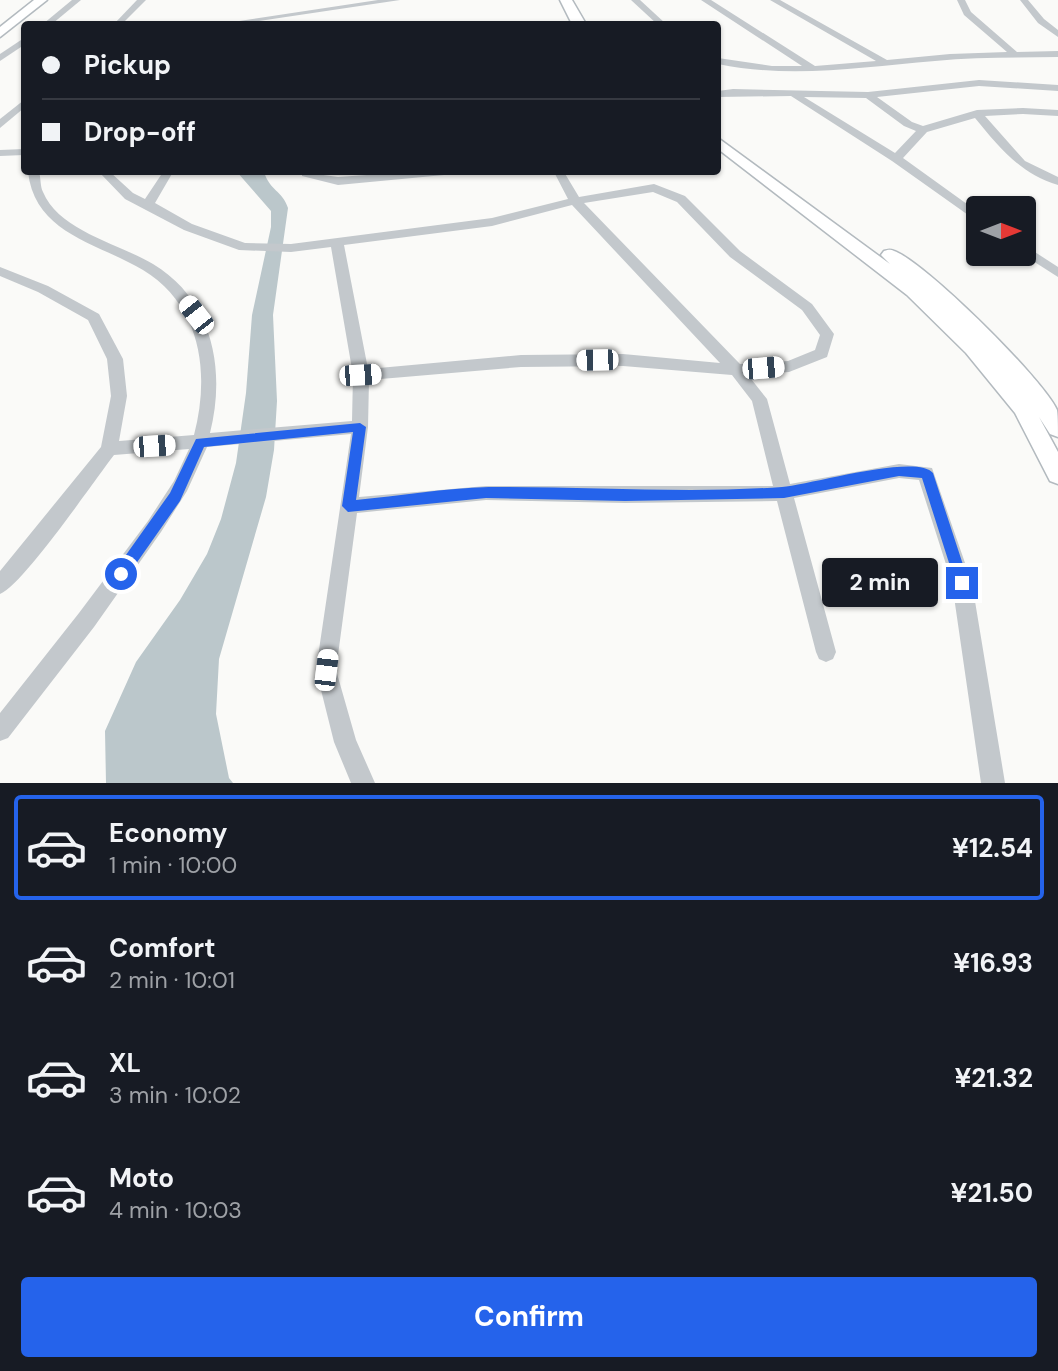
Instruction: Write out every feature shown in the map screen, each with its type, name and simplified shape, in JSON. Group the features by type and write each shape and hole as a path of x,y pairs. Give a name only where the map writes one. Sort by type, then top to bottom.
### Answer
{"street":[{"path":"0,21 23,0"},
{"path":"0,33 41,0"},
{"path":"51,21 78,0"},
{"path":"121,21 142,0"},
{"path":"245,21 396,0"},
{"path":"554,0 565,21"},
{"path":"566,0 576,21"},
{"path":"635,0 659,21"},
{"path":"705,0 813,69"},
{"path":"774,0 884,62"},
{"path":"961,0 967,13 1013,54"},
{"path":"1024,0 1041,21 1058,34"},
{"path":"2,57 21,43"},
{"path":"721,62 743,68 813,69 1013,54 1058,54"},
{"path":"2,57 21,58"},
{"path":"721,94 868,95 979,83 1058,88"},
{"path":"868,95 908,124 923,130"},
{"path":"796,96 896,159 966,209"},
{"path":"0,125 21,106"},
{"path":"896,159 923,130 950,118 977,113 1058,113"},
{"path":"977,113 1021,165 1042,177 1058,181"},
{"path":"721,130 938,292 993,344 1058,428"},
{"path":"721,144 914,291 973,348 1023,408 1058,474"},
{"path":"0,153 21,152"},
{"path":"0,730 94,612 175,497 200,443 211,387 208,355 196,315 174,287 148,267 68,227 44,204 33,182 34,175"},
{"path":"107,175 129,196 188,227 244,247 291,248 492,222 575,201 654,188 681,199 735,254 807,307 827,334 822,353 789,366 736,370 623,360 521,361 360,375"},
{"path":"148,204 166,175"},
{"path":"311,175 338,181 409,175"},
{"path":"561,175 575,201 736,370 759,398 825,652"},
{"path":"337,243 360,375 360,427 326,670 345,742 363,783"},
{"path":"1036,257 1058,273"},
{"path":"0,271 43,289 94,317 116,359 119,396 109,449 28,554 0,584"},
{"path":"109,449 360,427"},
{"path":"348,506 486,493 784,493 899,471 926,473 962,583 993,783"}],"shaded area":[{"path":"240,175 265,175 288,208 273,315 277,401 274,450 266,497 219,659 216,714 229,778 233,783 106,783 105,731 136,662 180,600 207,554 221,519 236,463 246,393 252,315 271,227 271,211"}],"route":[{"path":"121,574 175,497 200,443 360,427 348,506 486,493 784,493 899,471 926,473 962,583"}]}
